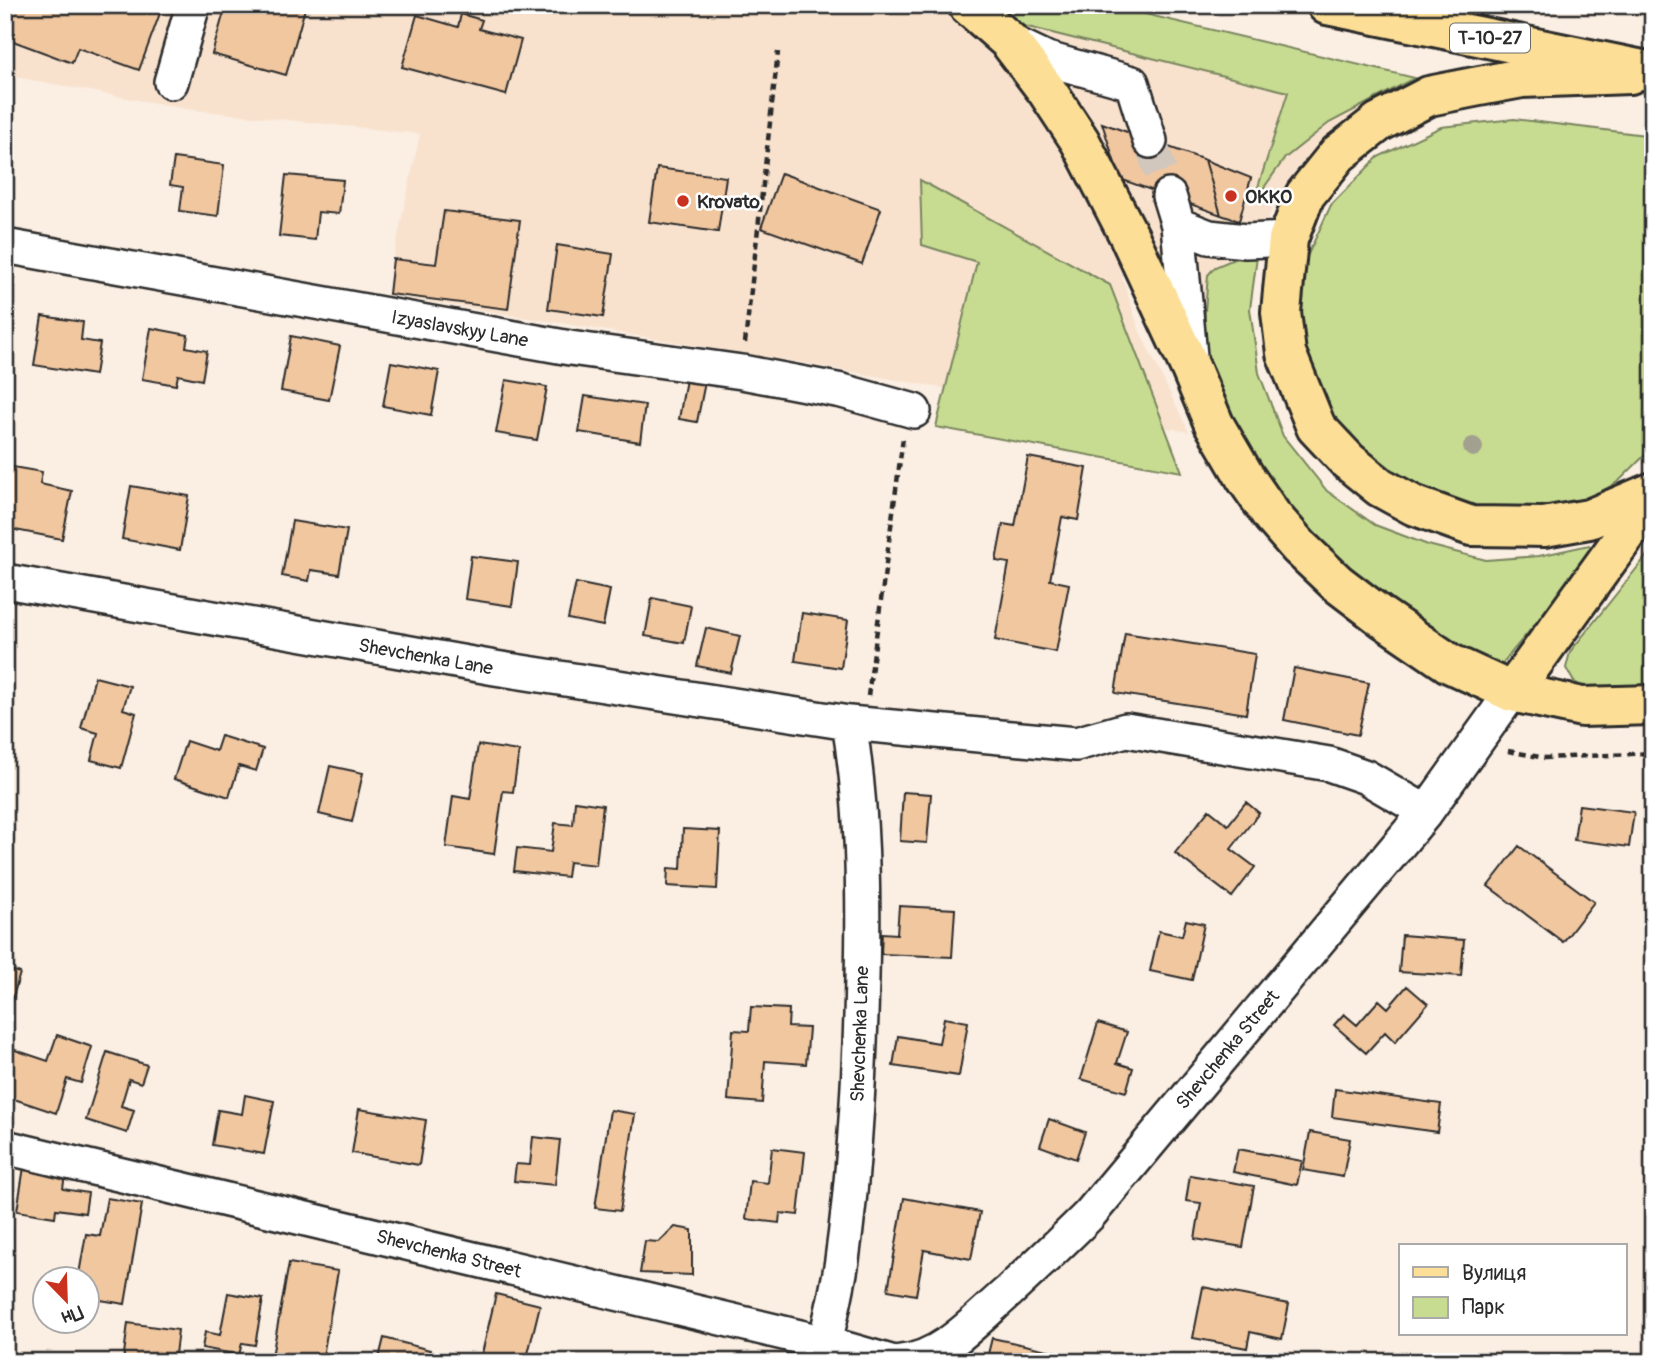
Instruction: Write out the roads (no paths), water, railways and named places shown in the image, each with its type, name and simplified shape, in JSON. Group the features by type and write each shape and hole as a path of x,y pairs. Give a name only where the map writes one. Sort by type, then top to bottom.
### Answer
{"main road":[{"path":"968,5 1009,41 1080,141 1191,369 1214,424 1245,477 1272,516 1299,547 1337,583 1438,656 1512,692 1582,707 1653,705"},
{"name":"Т-10-27","path":"1327,5 1653,72"},
{"path":"1653,72 1522,78 1429,96 1379,122 1338,154 1305,195 1287,239 1280,312 1286,353 1316,427 1348,461 1380,487 1412,505 1471,526 1544,527 1589,519 1653,494"},
{"name":"Shevchenka Street","path":"1512,692 1653,494"}],"street":[{"path":"171,82 193,5"},
{"path":"1009,41 1047,60 1132,83 1150,141"},
{"path":"1191,369 1173,210 1209,237 1246,241 1287,239"},
{"name":"Izyaslavskyy Lane","path":"5,246 570,348 742,372 842,391 910,410"},
{"name":"Shevchenka Lane","path":"5,580 495,668 856,723 1076,744 1126,730 1329,764 1366,777 1426,812"},
{"name":"Shevchenka Street","path":"901,1362 916,1361 961,1335 1041,1264 1088,1215 1426,812 1512,692"},
{"name":"Shevchenka Lane","path":"825,1343 842,1261 861,1040 863,915 856,723"},
{"name":"Shevchenka Street","path":"5,1147 825,1343 891,1362"}],"tunnel":[{"path":"1150,141 1169,196"}],"place":[{"name":"OKKO","path":"1231,196"},
{"name":"Krovato","path":"683,201"}]}
